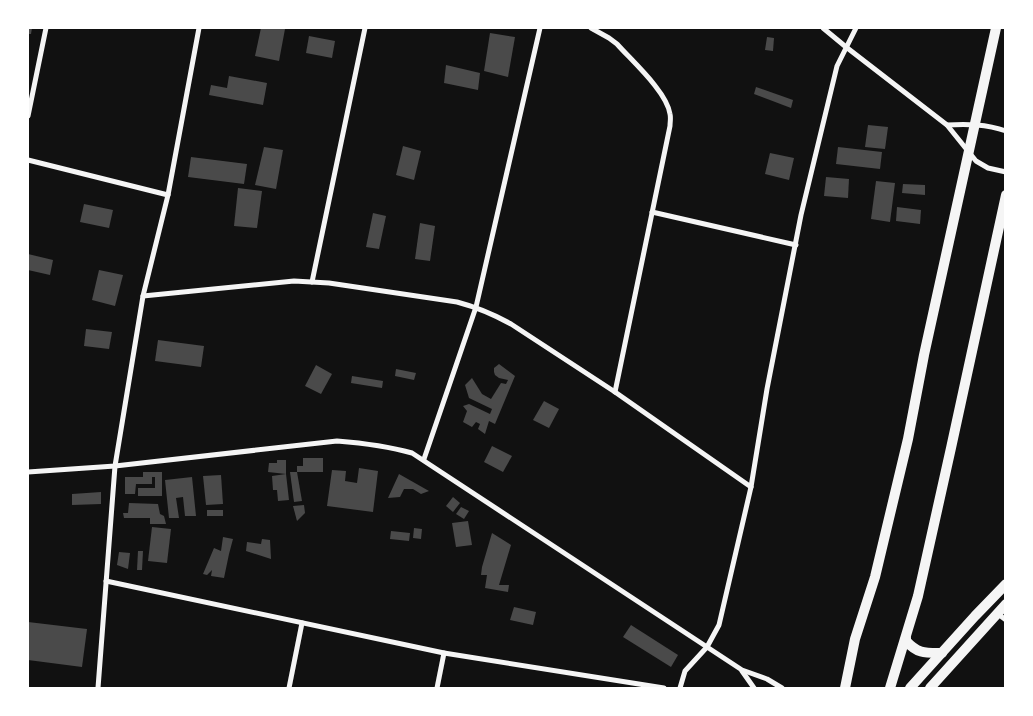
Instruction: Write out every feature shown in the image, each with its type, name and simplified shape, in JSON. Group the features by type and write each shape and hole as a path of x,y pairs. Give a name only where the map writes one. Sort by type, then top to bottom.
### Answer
{"main road":[{"path":"845,688 855,639 875,577 908,438 924,355 996,28"},
{"path":"890,688 920,587 1006,195"},
{"path":"910,688 1006,584"},
{"path":"930,688 1001,617 1006,604"},
{"path":"906,638 906,641 916,650 927,653 942,653"}],"street":[{"path":"28,116 46,28"},
{"path":"98,688 115,466 143,296 168,195 199,28"},
{"path":"312,282 365,28"},
{"path":"424,459 476,307 540,28"},
{"path":"591,28 617,44 658,89 670,115 670,126 615,392"},
{"path":"823,28 947,125 976,161 988,168 1006,172"},
{"path":"680,688 685,672 707,647 718,625 751,488 767,389 801,215 837,66 856,28"},
{"path":"947,125 975,124 1006,131"},
{"path":"28,160 168,195"},
{"path":"652,212 796,245"},
{"path":"143,296 294,281 329,283 457,302 476,307 511,324 615,392 751,488"},
{"path":"28,472 115,466 337,441 396,448 424,459 742,670 767,679 782,688"},
{"path":"106,581 444,653 664,688"},
{"path":"289,688 302,623"},
{"path":"436,688 444,653"},
{"path":"742,670 754,688"}],"building":[{"path":"28,28 32,28 31,34 28,34"},
{"path":"261,28 285,29 279,61 255,56"},
{"path":"490,33 515,37 508,77 484,71"},
{"path":"309,36 335,41 332,58 306,53"},
{"path":"767,37 774,38 773,51 765,50"},
{"path":"446,65 480,73 478,90 444,83"},
{"path":"229,76 267,83 263,105 209,95 211,85 227,88"},
{"path":"756,87 793,100 791,108 754,94"},
{"path":"868,125 888,127 885,149 865,147"},
{"path":"403,146 421,151 414,180 396,175"},
{"path":"264,147 283,150 276,189 255,185"},
{"path":"838,147 882,152 880,169 836,164"},
{"path":"770,153 794,158 789,180 765,174"},
{"path":"191,157 247,164 244,184 188,177"},
{"path":"826,177 849,179 848,198 824,196"},
{"path":"876,181 895,183 890,222 871,219"},
{"path":"903,184 925,185 925,195 902,193"},
{"path":"238,188 262,191 257,228 234,226"},
{"path":"84,204 113,210 109,228 80,222"},
{"path":"897,207 921,210 920,224 896,221"},
{"path":"373,213 386,216 379,249 366,247"},
{"path":"420,223 435,226 430,261 415,259"},
{"path":"28,254 53,260 50,275 28,270"},
{"path":"99,270 123,275 115,306 92,300"},
{"path":"86,329 112,332 109,349 84,346"},
{"path":"158,340 204,346 201,367 155,361"},
{"path":"499,364 515,376 495,424 489,421 485,434 478,429 480,424 476,422 472,427 463,422 467,411 463,406 469,404 490,414 492,409 469,398 465,385 472,378 482,394 491,399 501,383 506,384 508,380 495,375 494,368"},
{"path":"316,365 332,374 321,394 305,386"},
{"path":"396,369 416,373 414,380 395,376"},
{"path":"352,376 383,381 382,388 351,383"},
{"path":"544,401 559,409 549,428 533,420"},
{"path":"492,446 512,456 503,472 484,462"},
{"path":"303,458 323,458 323,472 297,472 297,466 303,466"},
{"path":"277,460 286,460 286,474 268,472 269,463 277,463"},
{"path":"359,468 378,471 373,512 327,506 332,470 346,471 345,481 357,483"},
{"path":"143,472 162,472 162,496 138,496 138,488 155,488 155,477 152,477 152,484 136,484 135,494 125,494 125,477 143,477"},
{"path":"290,472 297,472 302,501 294,502"},
{"path":"286,474 289,500 278,501 277,490 273,490 272,476"},
{"path":"399,474 429,491 421,494 413,489 404,489 400,497 388,498"},
{"path":"221,475 223,504 206,505 203,476"},
{"path":"192,477 196,516 185,516 183,497 176,498 179,518 169,518 165,480"},
{"path":"101,492 101,504 72,505 72,494"},
{"path":"453,497 460,503 453,512 446,506"},
{"path":"129,503 158,504 160,514 164,516 166,524 150,524 150,518 124,518 123,513 128,513"},
{"path":"304,505 305,513 297,521 293,506"},
{"path":"461,507 469,511 464,519 456,514"},
{"path":"207,510 223,510 223,516 207,516"},
{"path":"468,521 472,545 456,547 452,523"},
{"path":"152,527 171,529 167,563 148,561"},
{"path":"414,528 422,529 421,539 413,538"},
{"path":"391,531 410,533 409,541 390,539"},
{"path":"492,533 511,545 499,585 509,585 508,592 485,588 487,575 481,575"},
{"path":"223,537 233,539 224,578 211,576 212,570 207,575 203,574 214,548 221,551"},
{"path":"262,539 270,540 271,559 246,551 247,542 261,544"},
{"path":"138,551 143,551 142,570 137,570"},
{"path":"119,552 130,553 128,569 117,565"},
{"path":"514,607 536,612 533,625 510,620"},
{"path":"28,622 87,629 82,667 28,660"},
{"path":"631,625 678,655 671,667 623,637"}]}
